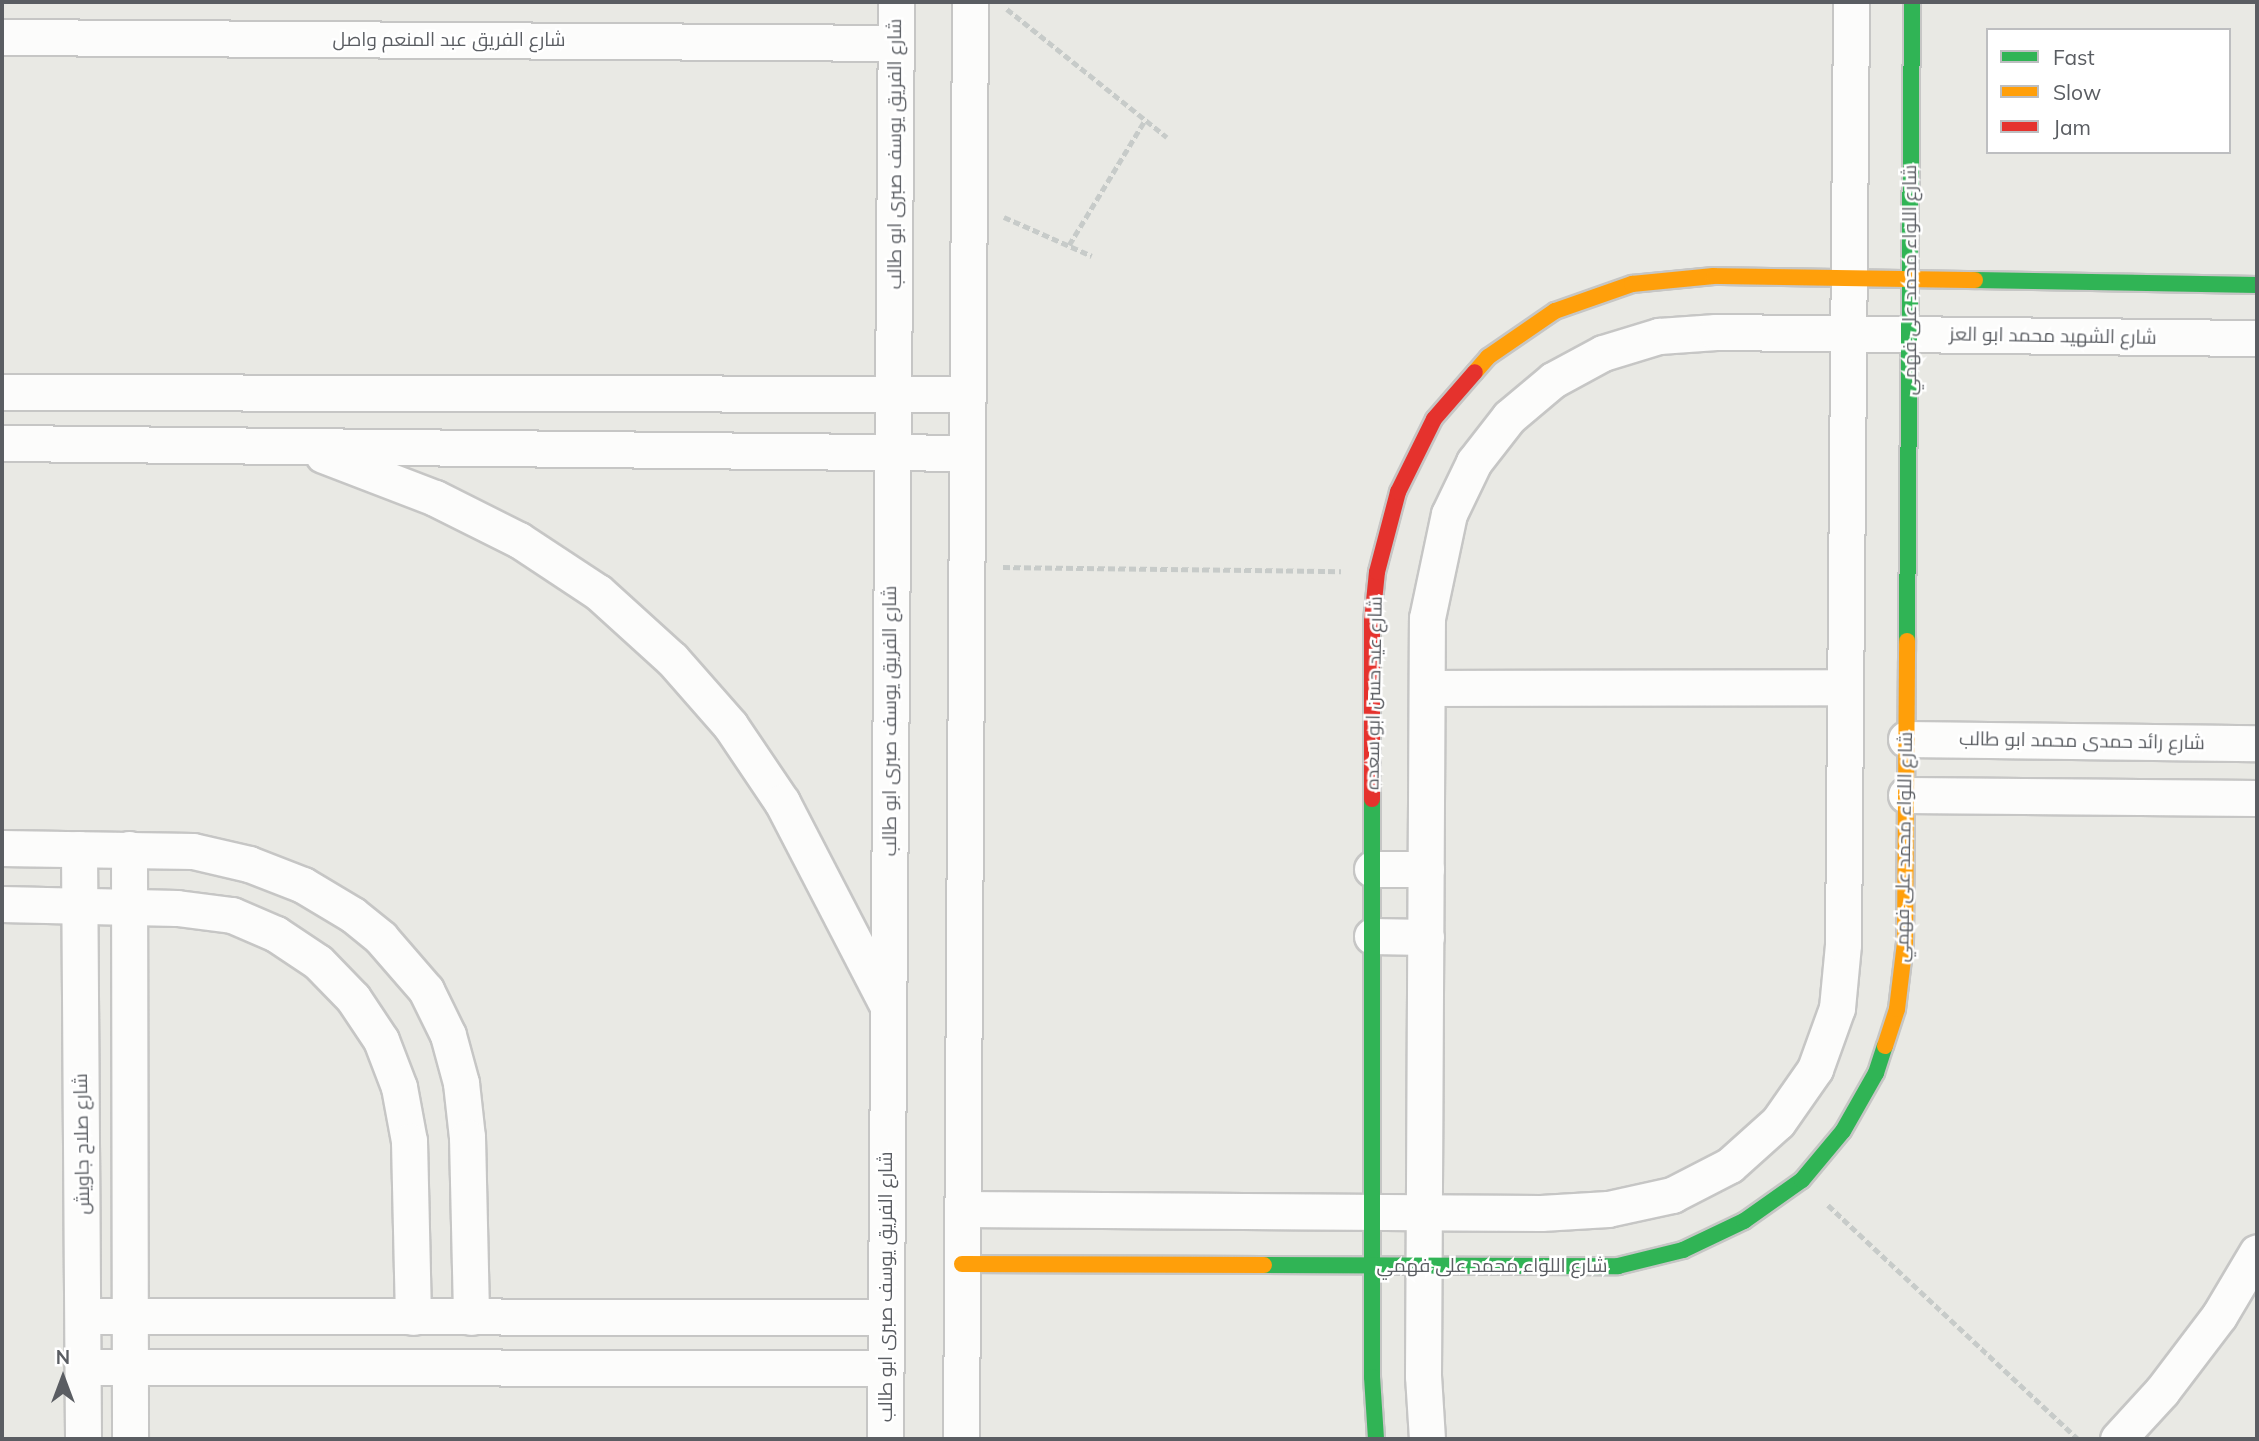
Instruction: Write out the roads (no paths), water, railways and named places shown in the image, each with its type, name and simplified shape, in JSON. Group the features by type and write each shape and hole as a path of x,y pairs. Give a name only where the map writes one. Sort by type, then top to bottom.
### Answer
{"street":[{"name":"شارع الفريق يوسف صبرى ابو طالب","path":"885,1439 896,2"},
{"path":"961,1439 970,2"},
{"path":"962,1209 1541,1213 1608,1209 1672,1195 1730,1165 1778,1122 1815,1069 1837,1008 1843,944 1850,2"},
{"name":"شارع اللواء محمد على فهمي","path":"962,1264 1618,1266 1696,1244 1744,1222 1802,1180 1843,1131 1876,1073 1897,1009 1905,943 1912,2"},
{"name":"شارع الفريق عبد المنعم واصل","path":"2,37 895,43"},
{"name":"شارع عيد حسن ابو سعده","path":"1376,1439 1372,1377 1372,621 1377,572 1398,492 1434,419 1488,357 1555,311 1632,284 1714,276 1848,280"},
{"path":"1848,280 2257,285"},
{"path":"1427,1439 1423,1376 1427,618 1449,514 1474,462 1509,417 1544,387 1603,353 1659,336 1716,332 1848,334"},
{"name":"شارع الشهيد محمد ابو العز","path":"1848,334 2257,338"},
{"path":"2,392 967,394"},
{"path":"2,443 967,453"},
{"path":"300,446 435,498 519,540 598,593 672,659 730,725 782,802 888,1008"},
{"path":"1427,688 1844,687"},
{"name":"شارع رائد حمدى محمد ابو طالب","path":"1906,740 2257,743"},
{"path":"1906,795 2257,798"},
{"path":"2,848 193,851 249,864 303,885 353,915 381,938 426,990 448,1035 461,1083 467,1137 471,1317"},
{"name":"شارع صلاح جاويش","path":"79,849 83,1439"},
{"path":"129,849 130,1439"},
{"path":"1372,869 1426,869"},
{"path":"2,904 177,908 232,915 276,934 318,962 353,998 381,1040 399,1087 409,1141 412,1317"},
{"path":"1372,936 1426,937"},
{"path":"2118,1439 2162,1391 2219,1316 2257,1252"},
{"path":"84,1316 886,1317"},
{"path":"84,1367 886,1368"}]}
